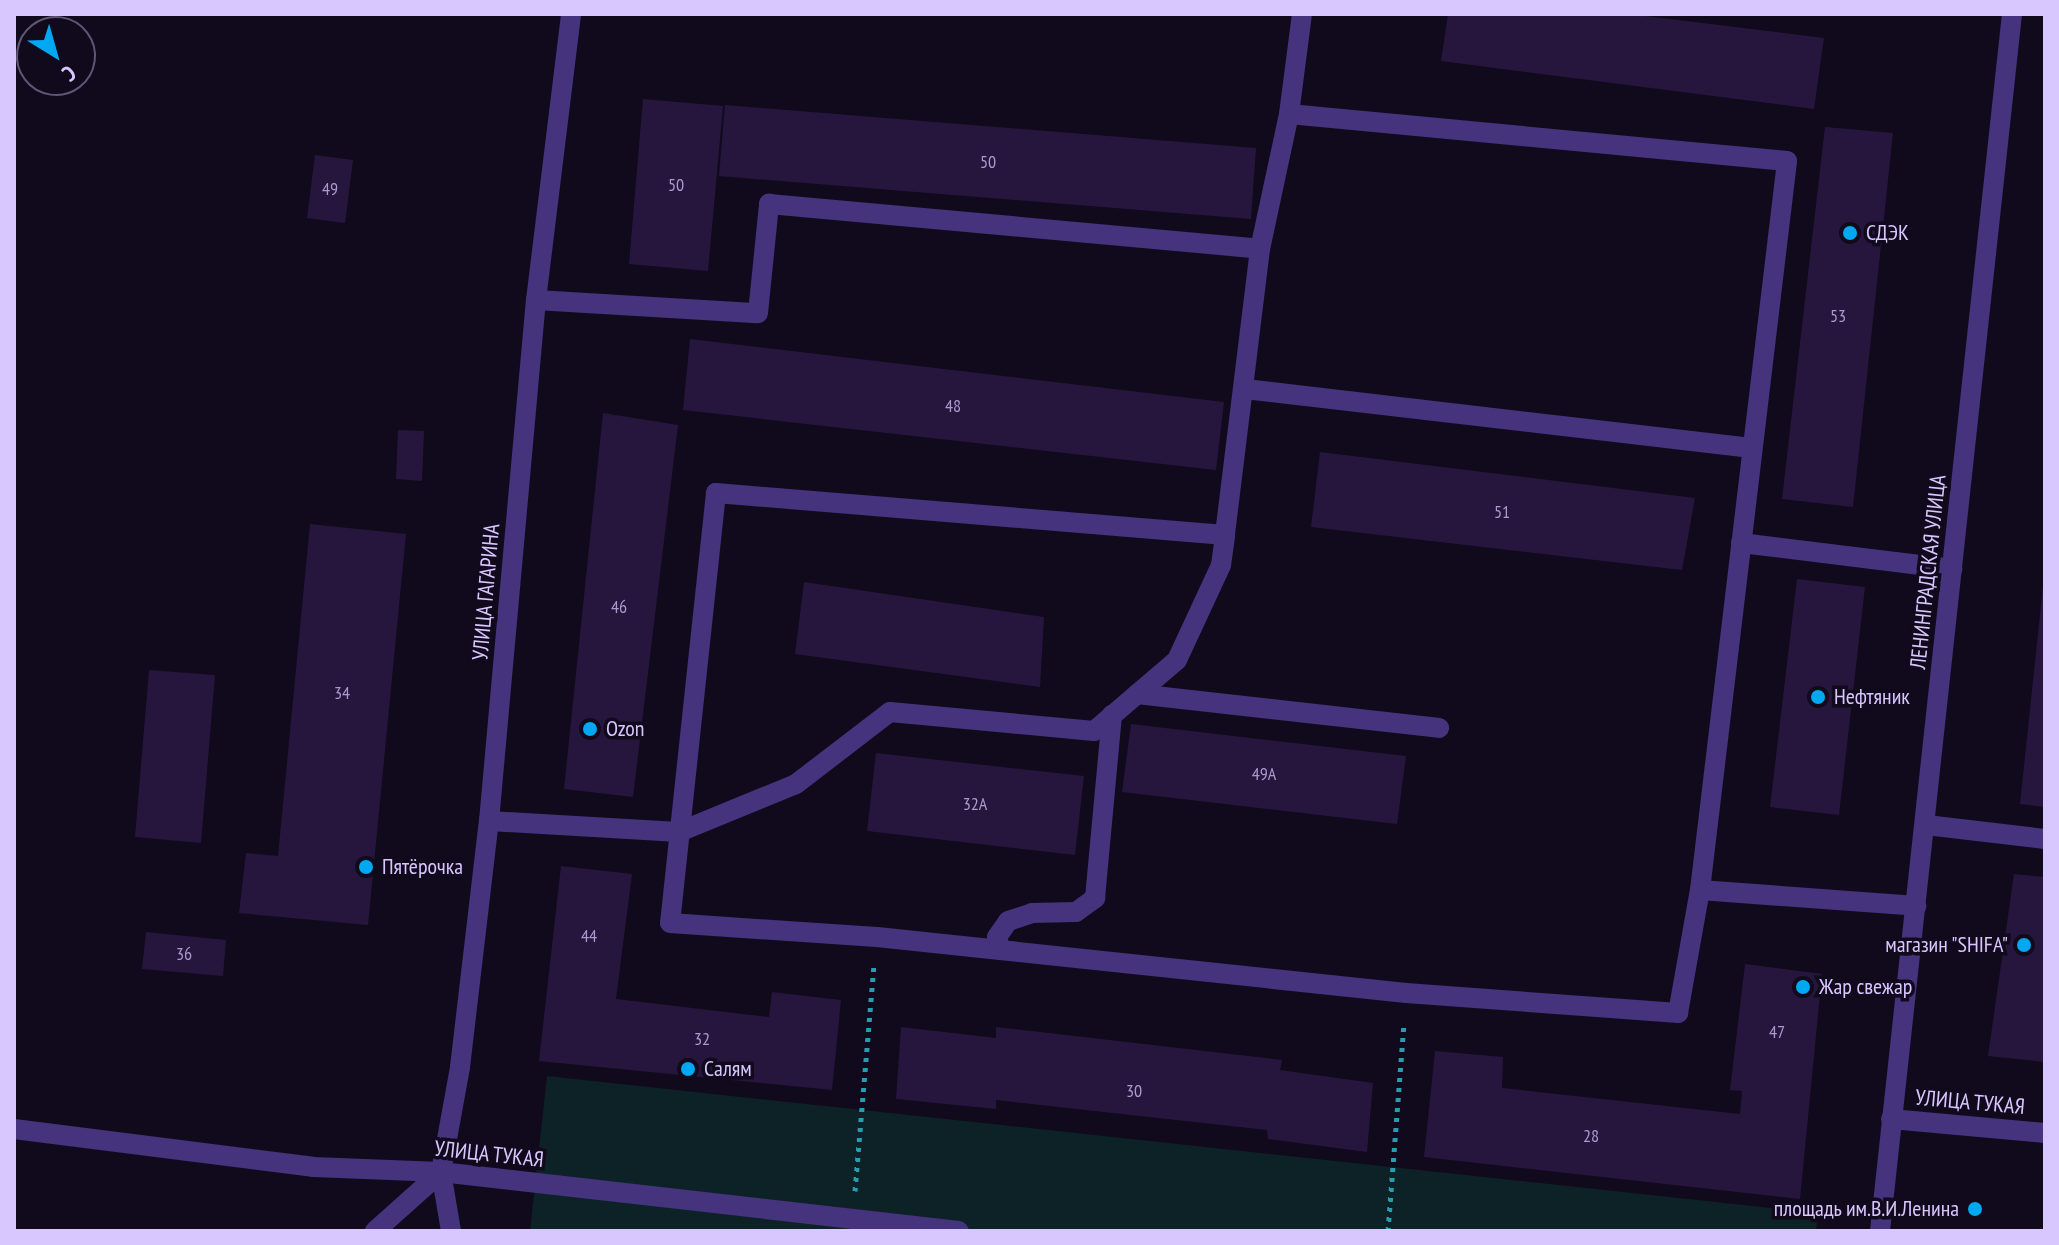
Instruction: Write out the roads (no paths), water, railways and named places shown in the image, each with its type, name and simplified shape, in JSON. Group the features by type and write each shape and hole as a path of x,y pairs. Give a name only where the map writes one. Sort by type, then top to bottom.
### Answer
{"street":[{"name":"УЛИЦА ГАГАРИНА","path":"451,1231 441,1172 460,1067 489,821 536,300 571,14"},
{"path":"489,821 679,832 796,784 890,712 1094,731 1177,660 1221,565 1260,249 1289,114 1302,14"},
{"name":"ЛЕНИНГРАДСКАЯ УЛИЦА","path":"1880,1231 2012,14"},
{"path":"1225,535 716,493 670,923 877,937 1000,950 1044,959 1406,993 1678,1013 1700,890 1787,161 1289,114"},
{"path":"536,300 758,313 769,204 1260,249"},
{"path":"1245,389 1752,448"},
{"path":"1741,543 1952,569"},
{"path":"1137,694 1439,728"},
{"path":"1000,950 997,937 1008,921 1076,912 1095,898 1112,715"},
{"path":"1926,825 2045,839"},
{"path":"1700,890 1916,906"},
{"name":"УЛИЦА ТУКАЯ","path":"1891,1119 2045,1133"},
{"name":"УЛИЦА ТУКАЯ","path":"14,1129 313,1167 441,1172 959,1231"},
{"path":"375,1231 441,1172"}],"place":[{"name":"СДЭК","path":"1850,233"},
{"name":"Нефтяник","path":"1818,697"},
{"name":"Ozon","path":"590,729"},
{"name":"Пятёрочка","path":"366,867"},
{"name":"магазин \"SHIFA\"","path":"2024,945"},
{"name":"Жар свежар","path":"1803,987"},
{"name":"Салям","path":"688,1069"},
{"name":"площадь им.В.И.Ленина","path":"1975,1209"}]}
